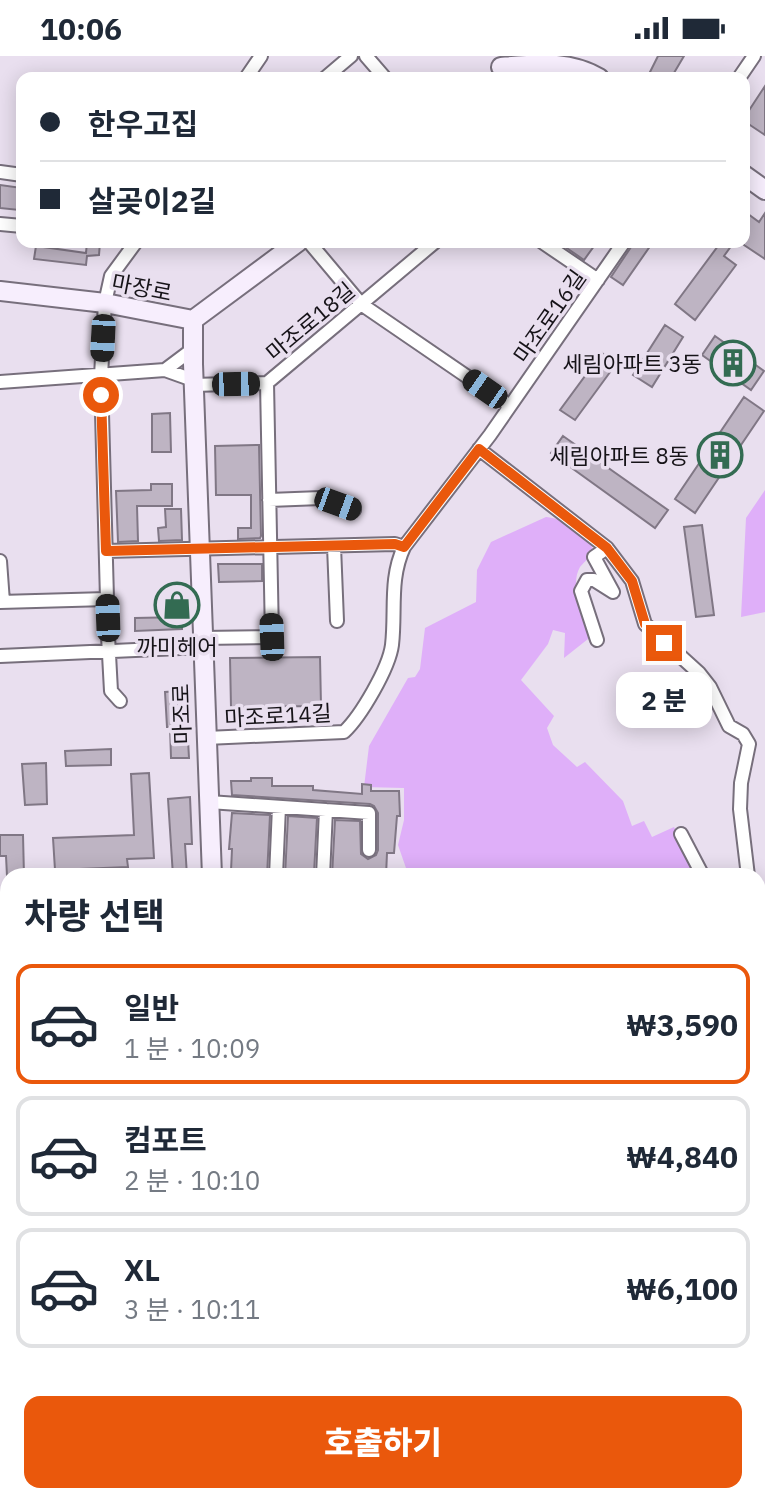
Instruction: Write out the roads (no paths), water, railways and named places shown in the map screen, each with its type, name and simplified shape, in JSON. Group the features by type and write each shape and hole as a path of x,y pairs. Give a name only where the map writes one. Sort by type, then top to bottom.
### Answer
{"main road":[{"path":"501,67 572,62"},
{"name":"마장로","path":"0,291 105,303 193,320 290,248"},
{"name":"마조로","path":"193,320 212,868"}],"street":[{"path":"332,72 351,56"},
{"path":"366,56 380,72"},
{"path":"120,701 111,691 101,376 105,303 111,276 132,248"},
{"path":"314,248 361,304 510,406"},
{"name":"마조로18길","path":"193,383 267,383 428,248"},
{"path":"551,248 598,280"},
{"name":"마조로16길","path":"404,547 479,449 620,248"},
{"path":"165,370 193,349"},
{"path":"0,382 165,370 193,383"},
{"path":"0,656 109,652 272,637 267,383"},
{"path":"479,449 607,548 632,581 645,624 699,673 710,687 729,726 743,734 749,744 741,783 740,809 747,868"},
{"path":"269,500 321,498 354,510"},
{"path":"106,551 395,544 404,547"},
{"path":"334,546 337,621"},
{"name":"마조로14길","path":"206,738 344,732 354,723 387,665 392,647 397,561 404,547"},
{"path":"597,640 581,591 587,580 594,580 613,592 594,557 607,548"},
{"path":"0,561 1,602 107,599"},
{"path":"209,802 369,813 369,850"},
{"path":"276,868 279,807"},
{"path":"323,868 326,810"},
{"path":"681,834 699,868"}],"place":[{"name":"세림아파트 3동","path":"733,363"},
{"name":"세림아파트 8동","path":"720,455"},
{"name":"까미헤어","path":"177,605"}]}
